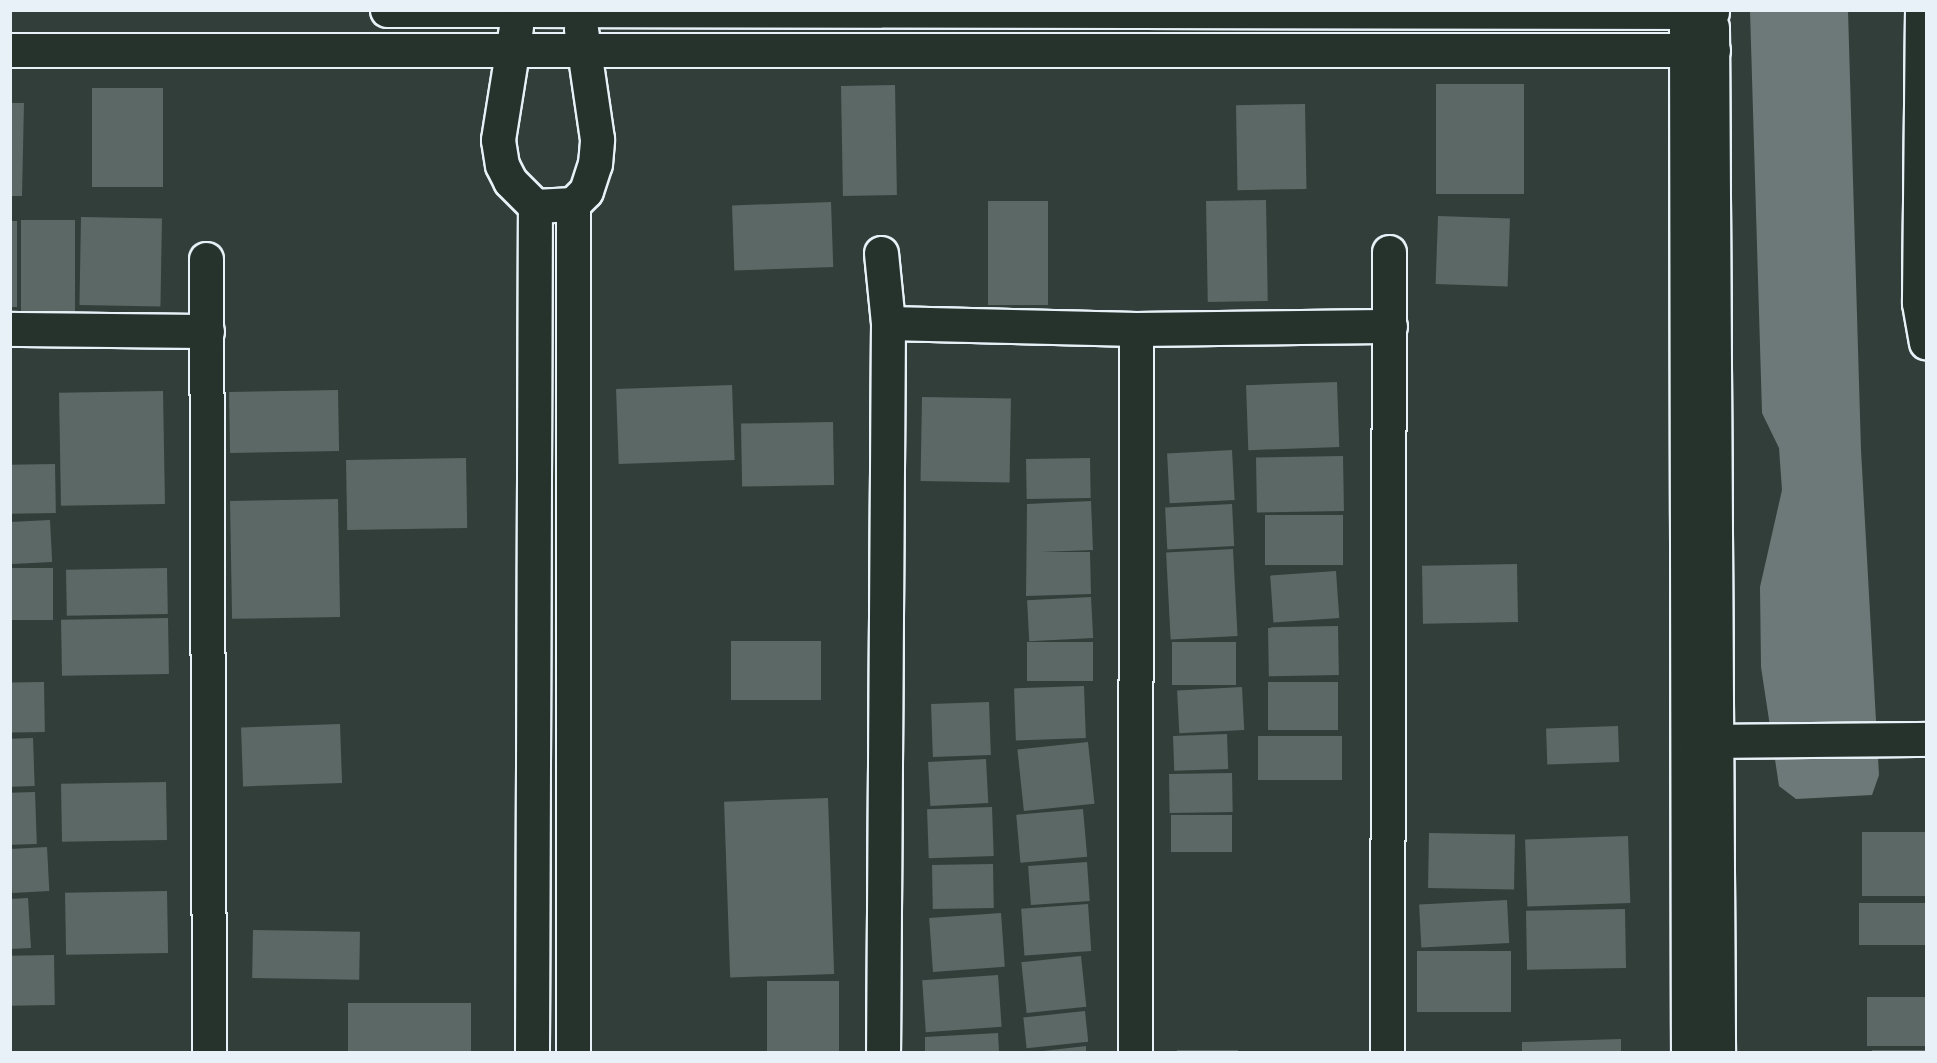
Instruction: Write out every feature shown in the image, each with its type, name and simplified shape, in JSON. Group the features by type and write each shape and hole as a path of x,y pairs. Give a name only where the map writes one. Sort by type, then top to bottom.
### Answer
{"street":[{"path":"387,10 514,10 515,49 498,141 502,165 510,181 535,206 532,1053"},
{"path":"523,10 1699,11 1702,741 1688,1053"},
{"path":"1922,10 1919,303 1926,342"},
{"path":"535,206 573,204 586,191 595,164 597,139 581,49 580,11"},
{"path":"1414,12 1415,48"},
{"path":"10,50 1700,49"},
{"path":"573,204 573,1053"},
{"path":"1387,1053 1389,252"},
{"path":"881,253 888,323 883,1053"},
{"path":"206,259 209,1053"},
{"path":"888,323 1136,329 1390,326"},
{"path":"10,329 207,331"},
{"path":"1135,1053 1136,329"},
{"path":"1702,741 1750,738 1917,738"},
{"path":"1702,741 1718,1053"}],"shaded area":[{"path":"1750,11 1848,11 1861,450 1879,775 1872,795 1796,799 1779,786 1761,667 1760,587 1782,490 1779,448 1762,413"}],"building":[{"path":"1436,84 1524,84 1524,194 1436,194"},
{"path":"895,85 897,195 843,196 841,86"},
{"path":"92,88 163,88 163,187 92,187"},
{"path":"10,103 24,103 22,196 10,196"},
{"path":"1305,104 1306,189 1237,190 1236,105"},
{"path":"1266,200 1268,301 1208,302 1206,201"},
{"path":"988,201 1048,201 1048,305 988,305"},
{"path":"831,202 833,267 734,270 732,205"},
{"path":"1438,216 1510,219 1508,286 1436,284"},
{"path":"81,217 162,218 160,306 79,305"},
{"path":"21,220 75,220 75,312 21,312"},
{"path":"10,221 17,221 17,307 10,307"},
{"path":"1337,382 1339,447 1248,450 1246,385"},
{"path":"732,385 735,460 619,464 616,389"},
{"path":"338,390 339,451 230,453 229,392"},
{"path":"163,391 165,504 61,506 59,393"},
{"path":"922,397 1011,399 1010,483 921,481"},
{"path":"833,422 834,485 742,487 741,424"},
{"path":"1232,450 1235,500 1170,503 1167,453"},
{"path":"1343,456 1344,511 1257,513 1256,458"},
{"path":"466,458 467,528 347,530 346,460"},
{"path":"1090,458 1091,498 1027,499 1026,459"},
{"path":"55,464 56,513 11,514 10,465"},
{"path":"338,499 340,617 232,619 230,501"},
{"path":"1091,501 1093,550 1040,552 1090,552 1091,594 1026,596 1027,504"},
{"path":"1232,504 1234,546 1167,549 1165,508"},
{"path":"1265,515 1343,515 1343,565 1265,565"},
{"path":"50,520 52,562 12,564 10,522"},
{"path":"1233,549 1238,636 1171,639 1166,553"},
{"path":"1517,564 1518,622 1423,624 1422,566"},
{"path":"10,568 53,568 53,620 10,620"},
{"path":"167,568 168,614 67,616 66,570"},
{"path":"1336,571 1339,618 1273,622 1270,576"},
{"path":"1091,597 1093,638 1029,641 1027,600"},
{"path":"168,618 169,674 62,676 61,620"},
{"path":"1338,626 1339,675 1269,676 1268,627"},
{"path":"731,641 821,641 821,700 731,700"},
{"path":"1027,642 1093,642 1093,681 1027,681"},
{"path":"1172,642 1236,642 1236,685 1172,685"},
{"path":"44,682 45,732 11,733 10,683"},
{"path":"1268,682 1338,682 1338,730 1268,730"},
{"path":"1084,686 1086,738 1016,740 1014,688"},
{"path":"1242,687 1244,730 1179,733 1177,690"},
{"path":"989,702 991,755 933,757 931,704"},
{"path":"340,724 342,783 243,786 241,727"},
{"path":"1618,726 1619,762 1547,764 1546,729"},
{"path":"1227,734 1228,769 1174,771 1173,736"},
{"path":"1258,736 1342,736 1342,780 1258,780"},
{"path":"33,738 35,786 12,787 10,739"},
{"path":"1088,742 1094,804 1024,811 1017,749"},
{"path":"986,759 988,803 930,806 928,762"},
{"path":"1232,773 1233,812 1170,813 1169,774"},
{"path":"166,782 167,840 62,842 61,784"},
{"path":"35,792 37,844 12,845 10,793"},
{"path":"828,798 834,974 730,978 724,802"},
{"path":"992,807 994,856 929,858 927,809"},
{"path":"1083,809 1087,857 1020,863 1016,815"},
{"path":"1171,815 1232,815 1232,852 1171,852"},
{"path":"1862,832 1926,832 1926,896 1862,896"},
{"path":"1429,833 1515,835 1514,889 1428,888"},
{"path":"1628,836 1630,903 1527,907 1525,840"},
{"path":"47,847 49,891 12,893 10,849"},
{"path":"1087,862 1090,901 1031,905 1028,866"},
{"path":"993,864 994,908 933,909 932,865"},
{"path":"167,891 168,953 66,955 65,893"},
{"path":"28,898 31,948 10,949 10,899"},
{"path":"1507,900 1509,943 1421,948 1419,905"},
{"path":"1859,903 1926,903 1926,945 1859,945"},
{"path":"1088,904 1091,951 1024,956 1021,909"},
{"path":"1625,909 1626,968 1527,970 1526,911"},
{"path":"1001,913 1005,967 933,972 929,918"},
{"path":"253,930 360,932 359,980 252,978"},
{"path":"1417,951 1511,951 1511,1012 1417,1012"},
{"path":"54,955 55,1005 11,1006 10,956"},
{"path":"1081,956 1086,1007 1027,1013 1021,962"},
{"path":"998,975 1002,1027 926,1032 922,980"},
{"path":"767,981 839,981 839,1052 767,1052"},
{"path":"1867,997 1926,997 1926,1046 1867,1046"},
{"path":"348,1003 471,1003 471,1052 348,1052"},
{"path":"1085,1011 1088,1042 1027,1048 1023,1017"},
{"path":"998,1033 999,1052 925,1052 925,1037"},
{"path":"1621,1039 1621,1052 1522,1052 1522,1042"},
{"path":"1086,1046 1086,1052 1043,1052 1043,1051"},
{"path":"1177,1050 1238,1050 1238,1052 1177,1052"},
{"path":"1872,1050 1926,1050 1926,1052 1872,1052"}]}
